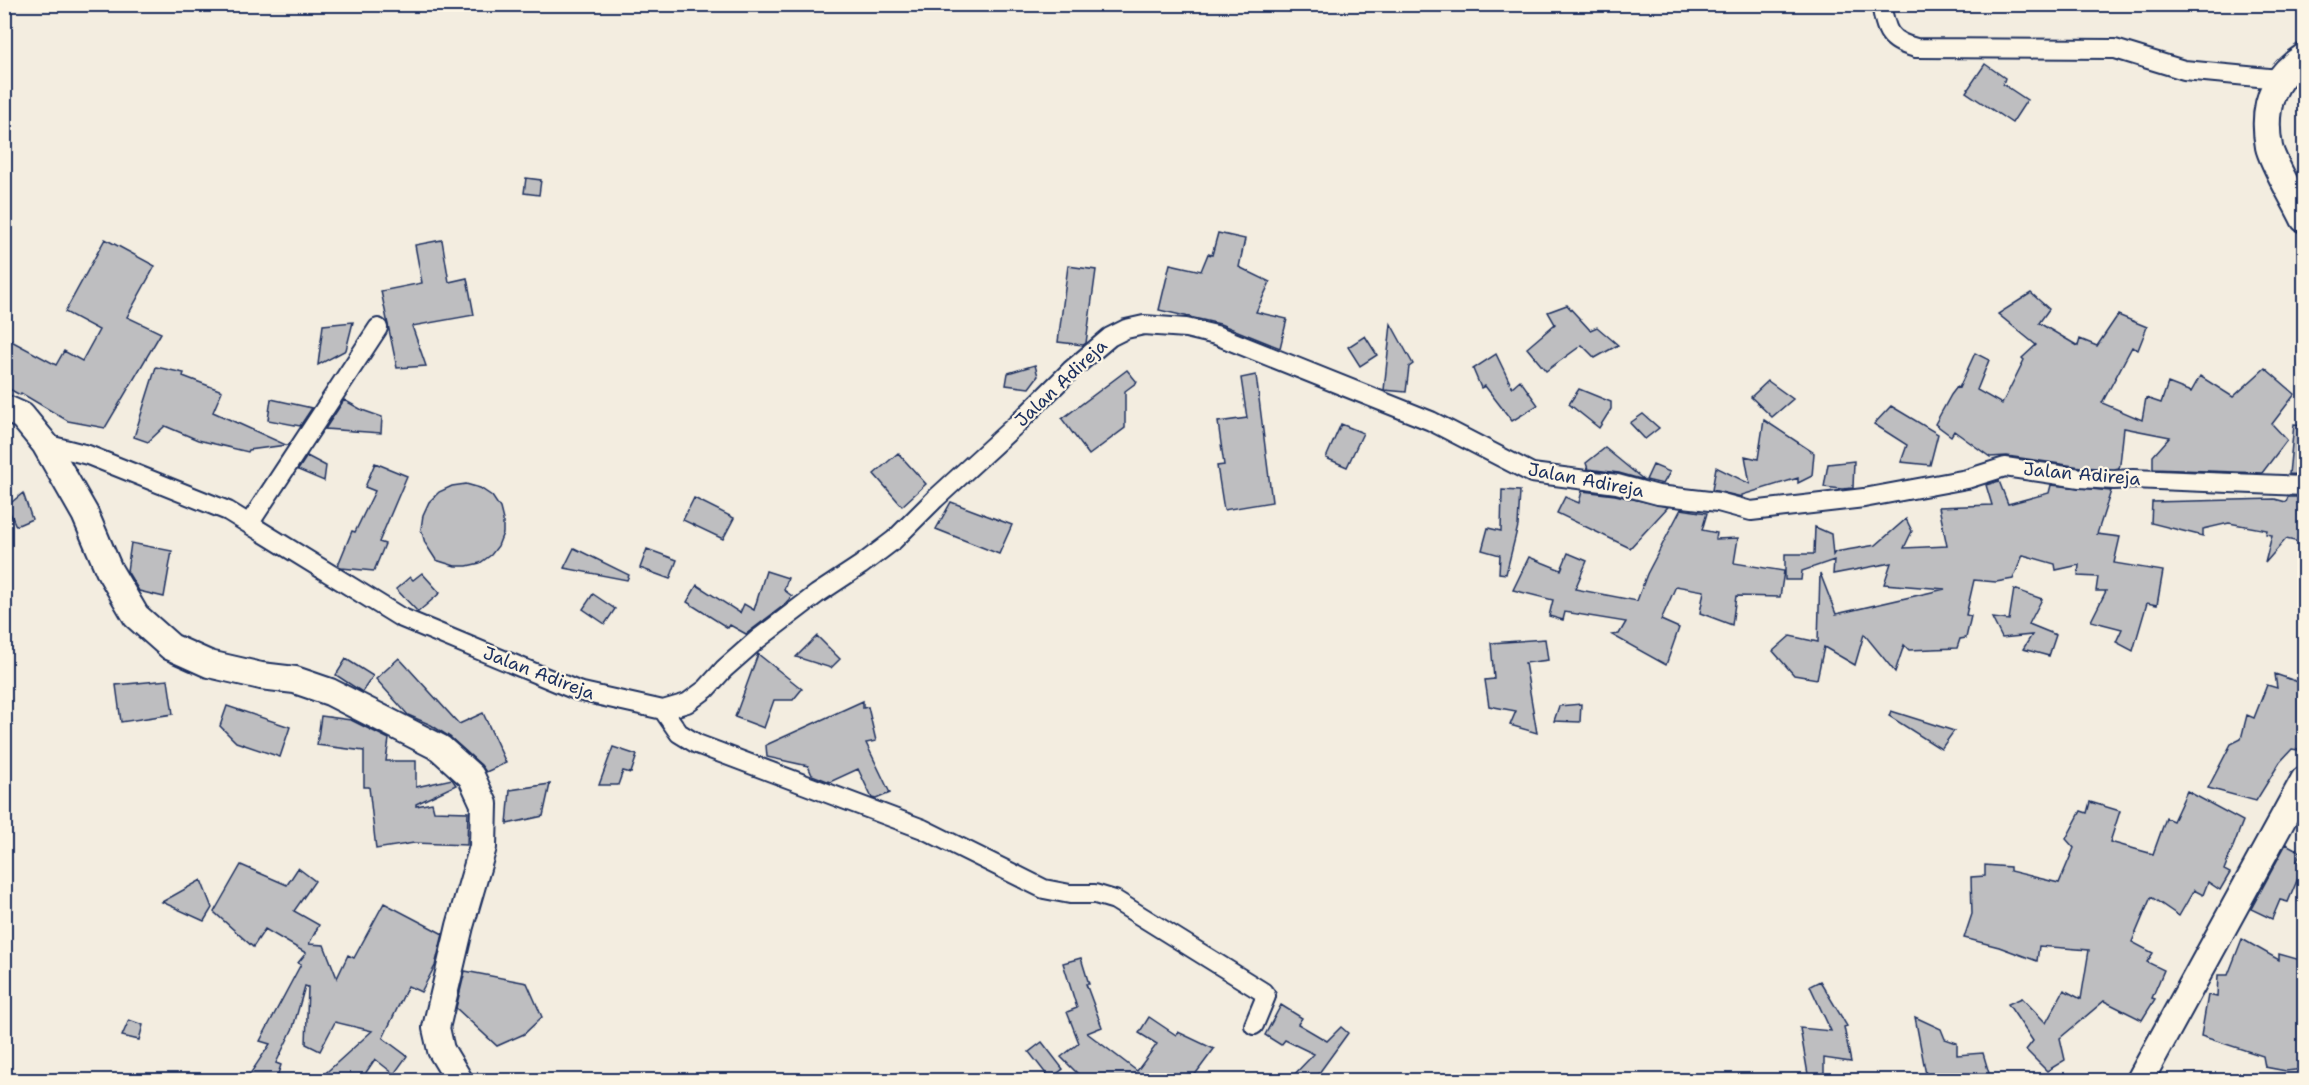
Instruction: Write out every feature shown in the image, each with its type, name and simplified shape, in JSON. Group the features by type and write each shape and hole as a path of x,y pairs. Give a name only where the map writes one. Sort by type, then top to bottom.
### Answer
{"street":[{"path":"1881,4 1888,32 1894,39 1916,48 2115,49 2184,69 2279,80"},
{"path":"2304,57 2280,76 2267,108 2269,148 2304,219"},
{"name":"Jalan Adireja","path":"45,444 99,459 228,511 400,617 578,691 663,710 687,703 706,689 724,669 758,639 894,540 1110,337 1126,329 1144,325 1186,328 1216,335 1431,421 1532,473 1617,484 1658,495 1718,502 1751,511 1864,498 1967,479 2005,467 2114,480 2304,486"},
{"path":"249,524 378,328"},
{"path":"4,408 22,416 45,444 85,514 109,570 136,616 171,647 209,664 261,676 295,680 330,692 440,748 471,776 484,804 483,847 460,926 435,1028 441,1050 459,1080"},
{"path":"663,710 679,734 697,744 914,825 1044,889 1071,894 1095,894 1115,900 1263,992 1266,996 1254,1025"},
{"path":"2140,1080 2304,780"}],"building":[{"path":"1985,64 2005,78 2003,84 2027,100 2012,123 1966,92"},
{"path":"526,178 541,180 539,195 524,193"},
{"path":"1218,233 1245,239 1239,267 1270,282 1256,312 1287,319 1280,348 1220,324 1159,310 1170,264 1201,271 1208,254 1212,255"},
{"path":"105,239 155,266 127,317 161,333 105,428 68,421 21,393 20,395 4,386 4,337 56,365 64,351 82,361 99,330 65,312"},
{"path":"442,240 449,282 467,278 474,315 412,326 426,366 397,368 381,291 422,283 415,245"},
{"path":"1068,266 1096,270 1086,343 1083,345 1058,342"},
{"path":"2031,293 2049,309 2039,323 2078,346 2080,339 2097,346 2118,315 2147,327 2138,350 2132,347 2102,403 2142,420 2146,398 2161,403 2168,383 2191,392 2200,376 2233,397 2265,368 2295,394 2272,424 2287,440 2262,473 2153,469 2153,456 2170,437 2124,428 2120,464 2119,468 2114,469 2081,467 2007,456 1990,457 1954,431 1951,436 1935,424 1951,395 1957,387 1959,388 1975,353 1989,360 1977,390 2002,404 2024,360 2022,358 2036,345 1998,314"},
{"path":"1567,305 1590,330 1597,327 1618,345 1595,358 1582,345 1546,371 1527,348 1555,324 1548,312"},
{"path":"353,322 346,350 318,365 323,325"},
{"path":"1391,324 1413,364 1409,367 1406,392 1384,390"},
{"path":"1365,336 1377,355 1360,366 1348,347"},
{"path":"1496,354 1512,387 1520,380 1538,405 1512,421 1485,386 1481,388 1473,369"},
{"path":"1035,365 1038,376 1029,388 1006,385 1008,373"},
{"path":"156,367 184,373 183,376 222,391 213,412 286,445 248,452 198,440 165,426 148,442 134,437"},
{"path":"1127,370 1137,382 1125,391 1125,428 1089,455 1062,419"},
{"path":"1256,375 1272,502 1224,510 1217,466 1224,465 1218,422 1247,418 1241,378"},
{"path":"1768,381 1793,399 1772,417 1751,397"},
{"path":"1579,389 1611,402 1611,409 1599,428 1569,404"},
{"path":"271,399 312,408 300,426 268,420"},
{"path":"344,400 382,417 381,433 325,429"},
{"path":"1891,406 1938,434 1930,465 1901,462 1907,445 1874,424"},
{"path":"1643,414 1659,428 1645,439 1630,423"},
{"path":"1764,420 1814,453 1812,476 1798,483 1798,478 1742,495 1742,497 1712,490 1716,467 1750,484 1745,456 1758,459"},
{"path":"1341,424 1363,433 1347,467 1326,458"},
{"path":"2294,424 2304,425 2304,475 2289,474"},
{"path":"1605,448 1644,480 1619,473 1588,469 1586,463"},
{"path":"898,453 926,484 902,506 874,474"},
{"path":"307,456 326,466 324,481 298,470"},
{"path":"1854,461 1853,488 1824,487 1828,464"},
{"path":"375,463 407,476 379,542 385,544 374,571 341,568 338,565 352,531 355,532 375,491 365,487"},
{"path":"1653,465 1670,472 1663,484 1646,480"},
{"path":"1999,481 2008,504 2049,493 2051,485 2111,491 2097,534 2120,537 2114,563 2163,571 2157,605 2147,603 2133,651 2116,642 2122,629 2091,621 2106,591 2096,591 2098,577 2078,576 2079,565 2056,570 2055,564 2023,555 2013,579 1996,582 1974,580 1966,615 1971,616 1966,638 1960,639 1957,648 1909,650 1904,645 1895,672 1864,634 1855,665 1824,647 1817,679 1794,675 1773,651 1790,636 1818,642 1820,573 1836,614 1945,589 1884,584 1891,563 1833,574 1834,560 1802,571 1801,580 1785,580 1785,554 1814,554 1815,527 1831,534 1833,555 1835,552 1876,545 1906,519 1912,531 1904,548 1947,546 1939,507 1992,505 1986,485"},
{"path":"466,484 480,488 492,496 500,508 503,533 498,546 480,563 455,566 436,560 425,543 421,529 423,515 429,502 439,492 452,486"},
{"path":"1502,490 1520,491 1518,526 1506,574 1499,573 1500,555 1482,550 1488,528 1501,531"},
{"path":"1582,491 1615,495 1668,507 1630,548 1557,513 1565,497 1579,503"},
{"path":"23,493 32,519 16,526 7,506"},
{"path":"2288,497 2304,497 2304,543 2286,539 2265,563 2272,535 2266,534 2267,530 2229,523 2203,529 2203,536 2151,523 2152,502 2275,499 2286,502"},
{"path":"694,498 734,518 723,539 683,520"},
{"path":"951,502 1012,525 999,554 936,529"},
{"path":"1681,509 1707,513 1702,530 1717,533 1716,539 1738,538 1734,563 1784,571 1780,597 1736,596 1732,625 1700,613 1704,591 1676,586 1661,620 1679,628 1666,665 1612,635 1619,634 1626,622 1565,612 1563,620 1549,616 1553,600 1513,590 1529,557 1561,570 1568,553 1587,561 1575,589 1637,601 1647,574"},
{"path":"131,543 172,551 164,597 139,591 127,571"},
{"path":"574,548 629,575 627,580 564,568"},
{"path":"647,549 677,560 670,579 640,568"},
{"path":"766,571 788,578 784,590 792,596 783,606 746,634 730,625 728,628 687,602 697,585 740,613 744,604 754,610"},
{"path":"422,573 440,593 418,612 396,589 410,577 413,580"},
{"path":"2014,589 2042,599 2029,624 2056,635 2049,656 2023,649 2032,635 2002,638 1992,618 2009,620"},
{"path":"593,594 615,609 605,624 583,609"},
{"path":"817,636 840,659 831,668 796,657"},
{"path":"1545,639 1548,660 1525,663 1537,733 1510,725 1516,711 1489,706 1485,680 1494,679 1491,643"},
{"path":"758,654 802,689 793,700 774,700 764,728 735,717"},
{"path":"399,658 459,724 483,713 506,763 486,772 450,737 431,725 408,715 376,679"},
{"path":"346,659 373,676 362,692 336,675"},
{"path":"2275,674 2304,684 2304,751 2292,749 2280,762 2256,801 2208,788 2231,744 2241,739 2247,715 2254,718 2267,685 2277,688"},
{"path":"168,680 173,714 121,722 116,685"},
{"path":"863,701 863,708 868,707 876,741 866,743 890,793 876,799 872,798 858,769 830,782 812,775 808,766 767,757 766,745"},
{"path":"1581,704 1580,722 1554,721 1559,706"},
{"path":"227,706 290,727 280,757 236,742 220,726"},
{"path":"1891,711 1954,731 1941,749 1889,716"},
{"path":"321,716 351,720 389,739 386,761 416,761 416,787 452,779 456,785 416,806 432,803 434,811 468,812 467,845 414,843 376,849 369,787 364,787 364,751 317,745"},
{"path":"613,747 637,755 631,773 623,771 618,785 599,785"},
{"path":"550,784 543,816 507,824 510,790"},
{"path":"2187,791 2243,821 2224,870 2230,873 2220,890 2208,882 2203,895 2194,890 2179,916 2151,897 2132,942 2153,953 2147,962 2164,970 2152,998 2155,999 2142,1020 2104,1001 2060,1038 2065,1060 2047,1071 2026,1050 2033,1041 2008,1004 2022,998 2046,1023 2064,990 2081,999 2089,950 2039,946 2037,961 1999,947 1964,938 1972,914 1971,877 1985,876 1985,865 2010,867 2010,871 2059,883 2074,848 2066,839 2081,811 2087,813 2090,802 2120,811 2110,842 2153,854 2166,818 2173,821"},
{"path":"2286,844 2301,852 2297,861 2304,864 2288,902 2280,900 2272,919 2251,909"},
{"path":"241,865 287,885 298,868 315,881 294,911 319,925 309,944 324,945 337,978 348,955 354,958 384,903 443,934 435,966 421,992 408,986 383,1038 407,1056 394,1074 375,1059 361,1080 318,1080 372,1031 335,1022 320,1051 306,1044 308,987 305,986 293,1028 276,1063 281,1065 276,1080 246,1080 270,1044 260,1041 301,964 298,963 306,953 265,929 253,947 214,912"},
{"path":"201,880 212,908 204,921 162,902"},
{"path":"2242,939 2279,960 2279,954 2304,961 2304,1069 2286,1071 2265,1067 2263,1056 2201,1036 2208,995 2217,997 2218,975 2228,975"},
{"path":"1081,958 1089,984 1086,984 1102,1027 1087,1033 1137,1071 1157,1044 1139,1033 1149,1017 1176,1035 1178,1032 1214,1049 1191,1080 1084,1080 1061,1057 1079,1043 1067,1012 1077,1008 1063,963"},
{"path":"465,971 527,983 542,1017 524,1034 497,1046 456,1008"},
{"path":"1820,981 1847,1026 1844,1027 1851,1062 1824,1058 1824,1080 1809,1080 1800,1028 1831,1031 1810,986"},
{"path":"1281,1005 1302,1018 1298,1024 1327,1041 1341,1027 1348,1033 1314,1080 1289,1080 1314,1054 1285,1040 1281,1045 1265,1035"},
{"path":"1915,1017 1941,1029 1945,1039 1957,1043 1957,1055 1983,1053 1991,1080 1927,1080"},
{"path":"129,1020 143,1025 139,1040 122,1036"},
{"path":"1042,1042 1063,1069 1050,1079 1029,1052"}]}
